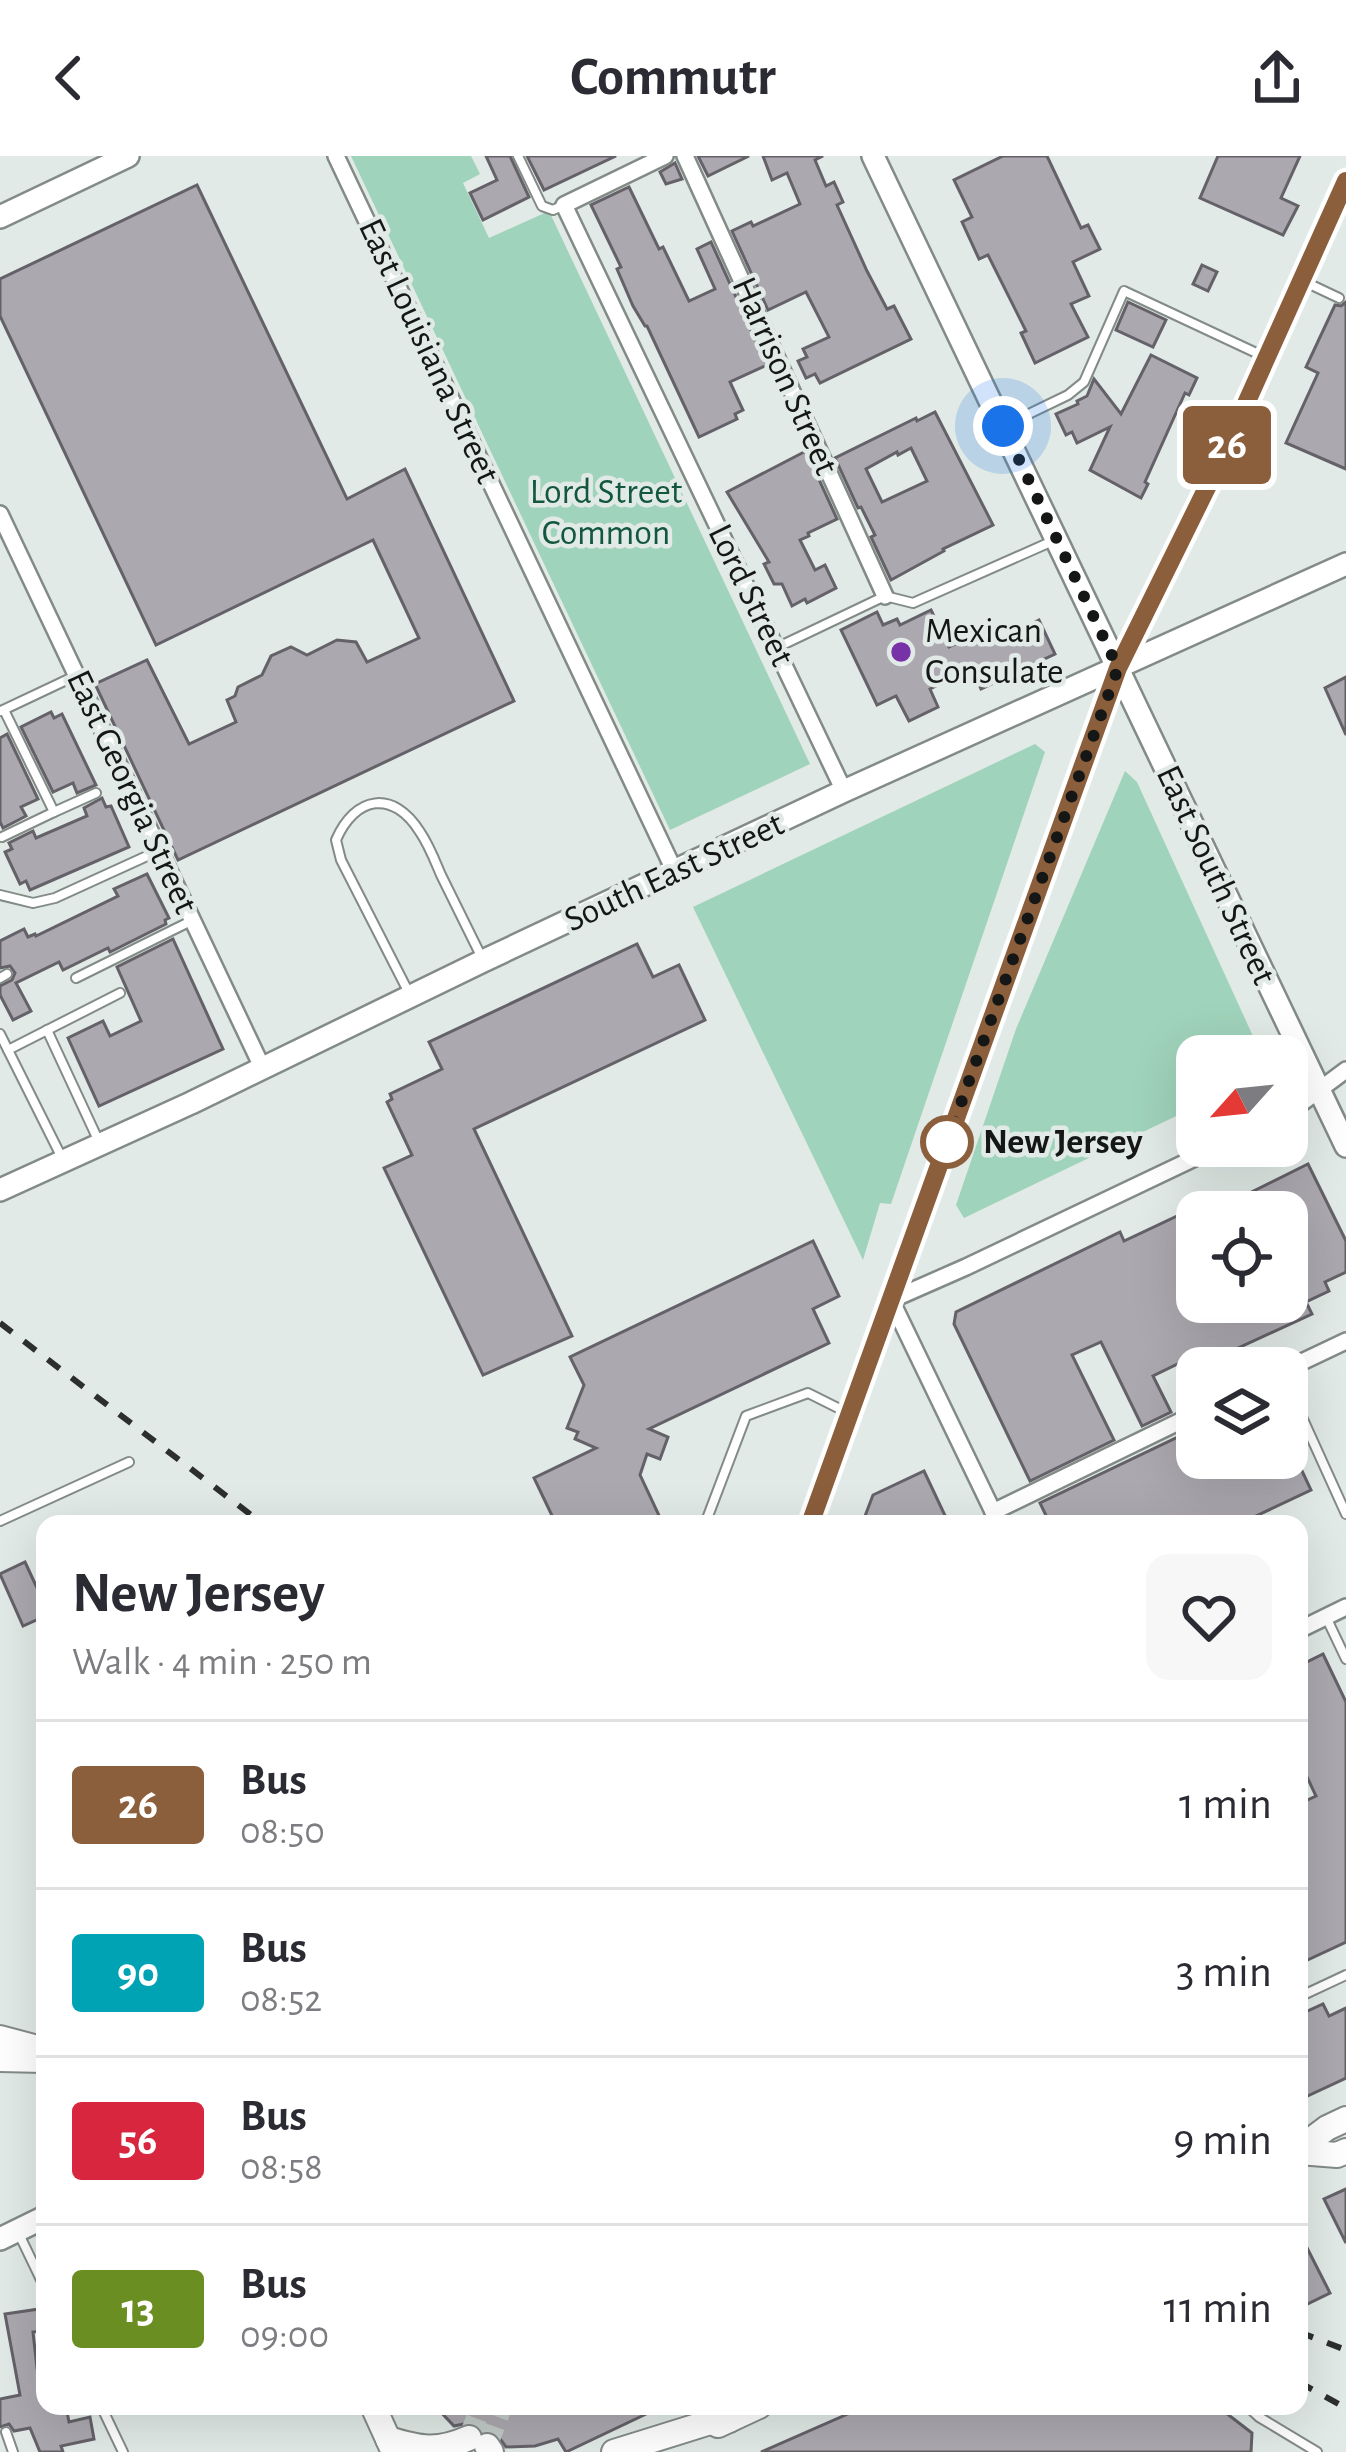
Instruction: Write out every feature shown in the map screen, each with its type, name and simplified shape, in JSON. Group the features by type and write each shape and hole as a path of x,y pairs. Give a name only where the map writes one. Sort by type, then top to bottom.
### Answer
{"main road":[{"path":"0,217 128,156"},
{"name":"East South Street","path":"876,157 1346,1146"},
{"path":"813,1515 1118,668 1186,532 1346,181"},
{"name":"South East Street","path":"2,1191 844,791 1346,564"},
{"path":"0,2038 36,2048"},
{"path":"0,2059 36,2061"},
{"path":"1308,2143 1346,2119"},
{"path":"1308,2151 1337,2155 1346,2151"},
{"path":"9,2235 36,2222"},
{"path":"377,2415 391,2445 479,2448"},
{"path":"669,2448 740,2415"},
{"path":"614,2452 729,2420"}],"street":[{"name":"East Louisiana Street","path":"336,156 675,872"},
{"path":"564,205 664,156"},
{"name":"Harrison Street","path":"685,156 885,596"},
{"name":"Lord Street","path":"564,205 844,791"},
{"name":"East Georgia Street","path":"0,514 263,1069"},
{"path":"1308,1098 1346,1070"},
{"path":"995,1515 891,1300 1176,1167"},
{"path":"1308,1360 1346,1341"},
{"path":"1002,1515 1176,1424"},
{"path":"1308,1626 1346,1607"}],"lane":[{"path":"518,156 542,206 553,210 564,205"},
{"path":"1301,280 1339,298"},
{"path":"1003,426 1068,395 1084,382 1124,291 1266,358"},
{"path":"776,648 885,596 913,603 1057,539"},
{"path":"54,812 2,711 76,675"},
{"path":"2,837 96,793"},
{"path":"410,996 341,860 336,840 354,810 369,803 387,803 420,830 483,961"},
{"path":"0,895 33,903 55,898 159,850"},
{"path":"76,978 193,920"},
{"path":"8,1049 120,993"},
{"path":"47,1030 101,1145"},
{"path":"0,1034 64,1163"},
{"path":"708,1515 746,1416 808,1393 850,1413"},
{"path":"1308,1430 1346,1514"},
{"path":"0,1521 129,1462"},
{"path":"1326,1617 1346,1660"},
{"path":"1308,1993 1346,1975"},
{"path":"9,2235 36,2275"},
{"path":"106,2415 124,2452"},
{"path":"1257,2415 1317,2452"},
{"path":"6,2432 13,2452"}],"green space":[{"name":"Lord Street Common","path":"351,156 471,156 480,174 463,183 489,238 549,211 810,764 670,830"},
{"path":"1035,744 1045,752 891,1204 880,1203 863,1260 693,907"},
{"path":"1125,771 1137,782 1252,1035 1176,1035 1176,1116 964,1218 956,1205 1016,1029"}],"building":[{"path":"486,156 510,156 529,197 483,220 470,193 497,180"},
{"path":"527,156 616,156 544,190"},
{"path":"698,156 749,156 708,176"},
{"path":"763,156 823,156 815,160 826,186 834,182 843,202 837,205 867,271 887,309 894,306 911,339 820,383 815,374 806,378 798,361 807,357 803,349 829,337 806,292 768,310 732,231 800,204 787,173 772,180"},
{"path":"1003,156 1047,156 1081,228 1088,225 1100,249 1073,262 1089,296 1071,304 1088,337 1035,363 1021,333 1026,331 988,255 979,259 962,222 972,217 954,180"},
{"path":"1218,156 1300,156 1281,198 1298,206 1283,235 1200,198"},
{"path":"675,163 682,179 666,184 660,172"},
{"path":"197,185 347,499 405,469 514,701 178,860 95,684 147,660 189,744 236,722 227,700 238,687 262,675 271,656 291,647 307,655 337,640 356,642 367,662 419,638 373,540 156,645 0,316 0,279"},
{"path":"629,187 689,301 715,289 697,249 711,242 767,365 730,382 743,410 735,414 737,419 699,437 633,306 617,269 621,267 591,205"},
{"path":"1202,265 1217,272 1208,291 1193,284"},
{"path":"1128,302 1166,320 1153,347 1116,330"},
{"path":"1346,302 1346,469 1286,443 1318,373 1306,367 1335,305"},
{"path":"1151,355 1197,378 1189,395 1185,393 1141,498 1090,470 1110,427 1077,443 1072,432 1066,435 1056,414 1087,396 1094,379 1121,414"},
{"path":"935,412 993,525 891,580 871,537 875,535 835,458","holes":["911,448 927,481 882,502 866,469"]},
{"path":"806,451 837,519 800,540 815,570 825,565 836,588 792,606 782,584 774,584 764,564 769,562 727,492"},
{"name":"Mexican Consulate","path":"931,610 949,647 990,627 997,641 1039,620 1055,654 981,689 972,669 930,689 938,707 909,721 896,696 877,705 841,630 877,612 883,625 897,619 900,625"},
{"path":"1346,677 1346,735 1325,688"},
{"path":"51,712 54,718 62,714 96,785 77,793 73,783 53,792 21,727"},
{"path":"7,734 38,799 21,807 26,816 3,828 0,738"},
{"path":"102,798 106,807 111,806 129,847 30,890 26,881 20,884 5,852 12,849 9,843 33,831 36,838 87,816 84,808"},
{"path":"147,874 169,918 166,924 110,952 108,948 63,970 59,962 16,983 31,1011 13,1020 0,986 15,973 10,966 0,968 0,941 24,929 28,937 36,936 118,896 114,889"},
{"path":"173,939 223,1049 99,1106 68,1038 103,1021 110,1036 141,1021 117,967"},
{"path":"637,944 653,977 679,965 705,1020 474,1129 572,1336 483,1375 384,1168 412,1155 387,1102 392,1099 390,1094 442,1069 429,1042"},
{"path":"1308,1164 1346,1241 1346,1272 1325,1282 1329,1291 1308,1301 1308,1191 1253,1191"},
{"path":"1176,1217 1176,1323 1292,1323 1240,1347 1176,1347 1176,1365 1153,1376 1171,1412 1142,1426 1101,1342 1072,1355 1114,1440 1030,1481 954,1324 956,1312 1120,1232 1124,1241"},
{"path":"813,1241 839,1296 813,1309 829,1343 649,1429 668,1437 660,1459 647,1454 640,1475 659,1515 552,1515 534,1478 596,1448 575,1439 578,1432 567,1428 584,1385 570,1357"},
{"path":"1176,1438 1176,1479 1306,1479 1311,1490 1258,1515 1046,1515 1040,1503"},
{"path":"924,1471 945,1515 865,1515 873,1495"},
{"path":"25,1562 36,1586 36,1620 23,1626 0,1574"},
{"path":"1323,1654 1346,1702 1346,1942 1308,1960 1308,1800 1316,1796 1308,1779 1308,1662"},
{"path":"1323,2004 1329,2016 1346,2008 1346,2078 1308,2096 1308,2011"},
{"path":"1346,2189 1346,2243 1324,2199"},
{"path":"1308,2250 1330,2293 1308,2304"},
{"path":"36,2309 36,2415 68,2415 69,2422 90,2417 94,2439 61,2446 63,2452 40,2452 30,2428 0,2427 0,2399 20,2395 5,2314"},
{"path":"444,2415 644,2415 566,2452 558,2439 506,2447 495,2432 473,2422 454,2426"},
{"path":"845,2415 1229,2415 1252,2433 1251,2452 761,2452"}],"tunnel":[{"path":"469,2438 478,2415"},
{"path":"487,2446 499,2415"}],"railway":[{"path":"0,1323 251,1515"},
{"path":"1308,2335 1346,2350"},
{"path":"1308,2387 1346,2408"}],"bus line":[{"name":"26","path":"813,1515 1118,668 1222,457 1346,181"}],"place":[{"name":"Mexican Consulate","path":"901,652"},
{"name":"New Jersey","path":"947,1142"}],"route":[{"path":"947,1142 1118,668 1003,426"}]}
